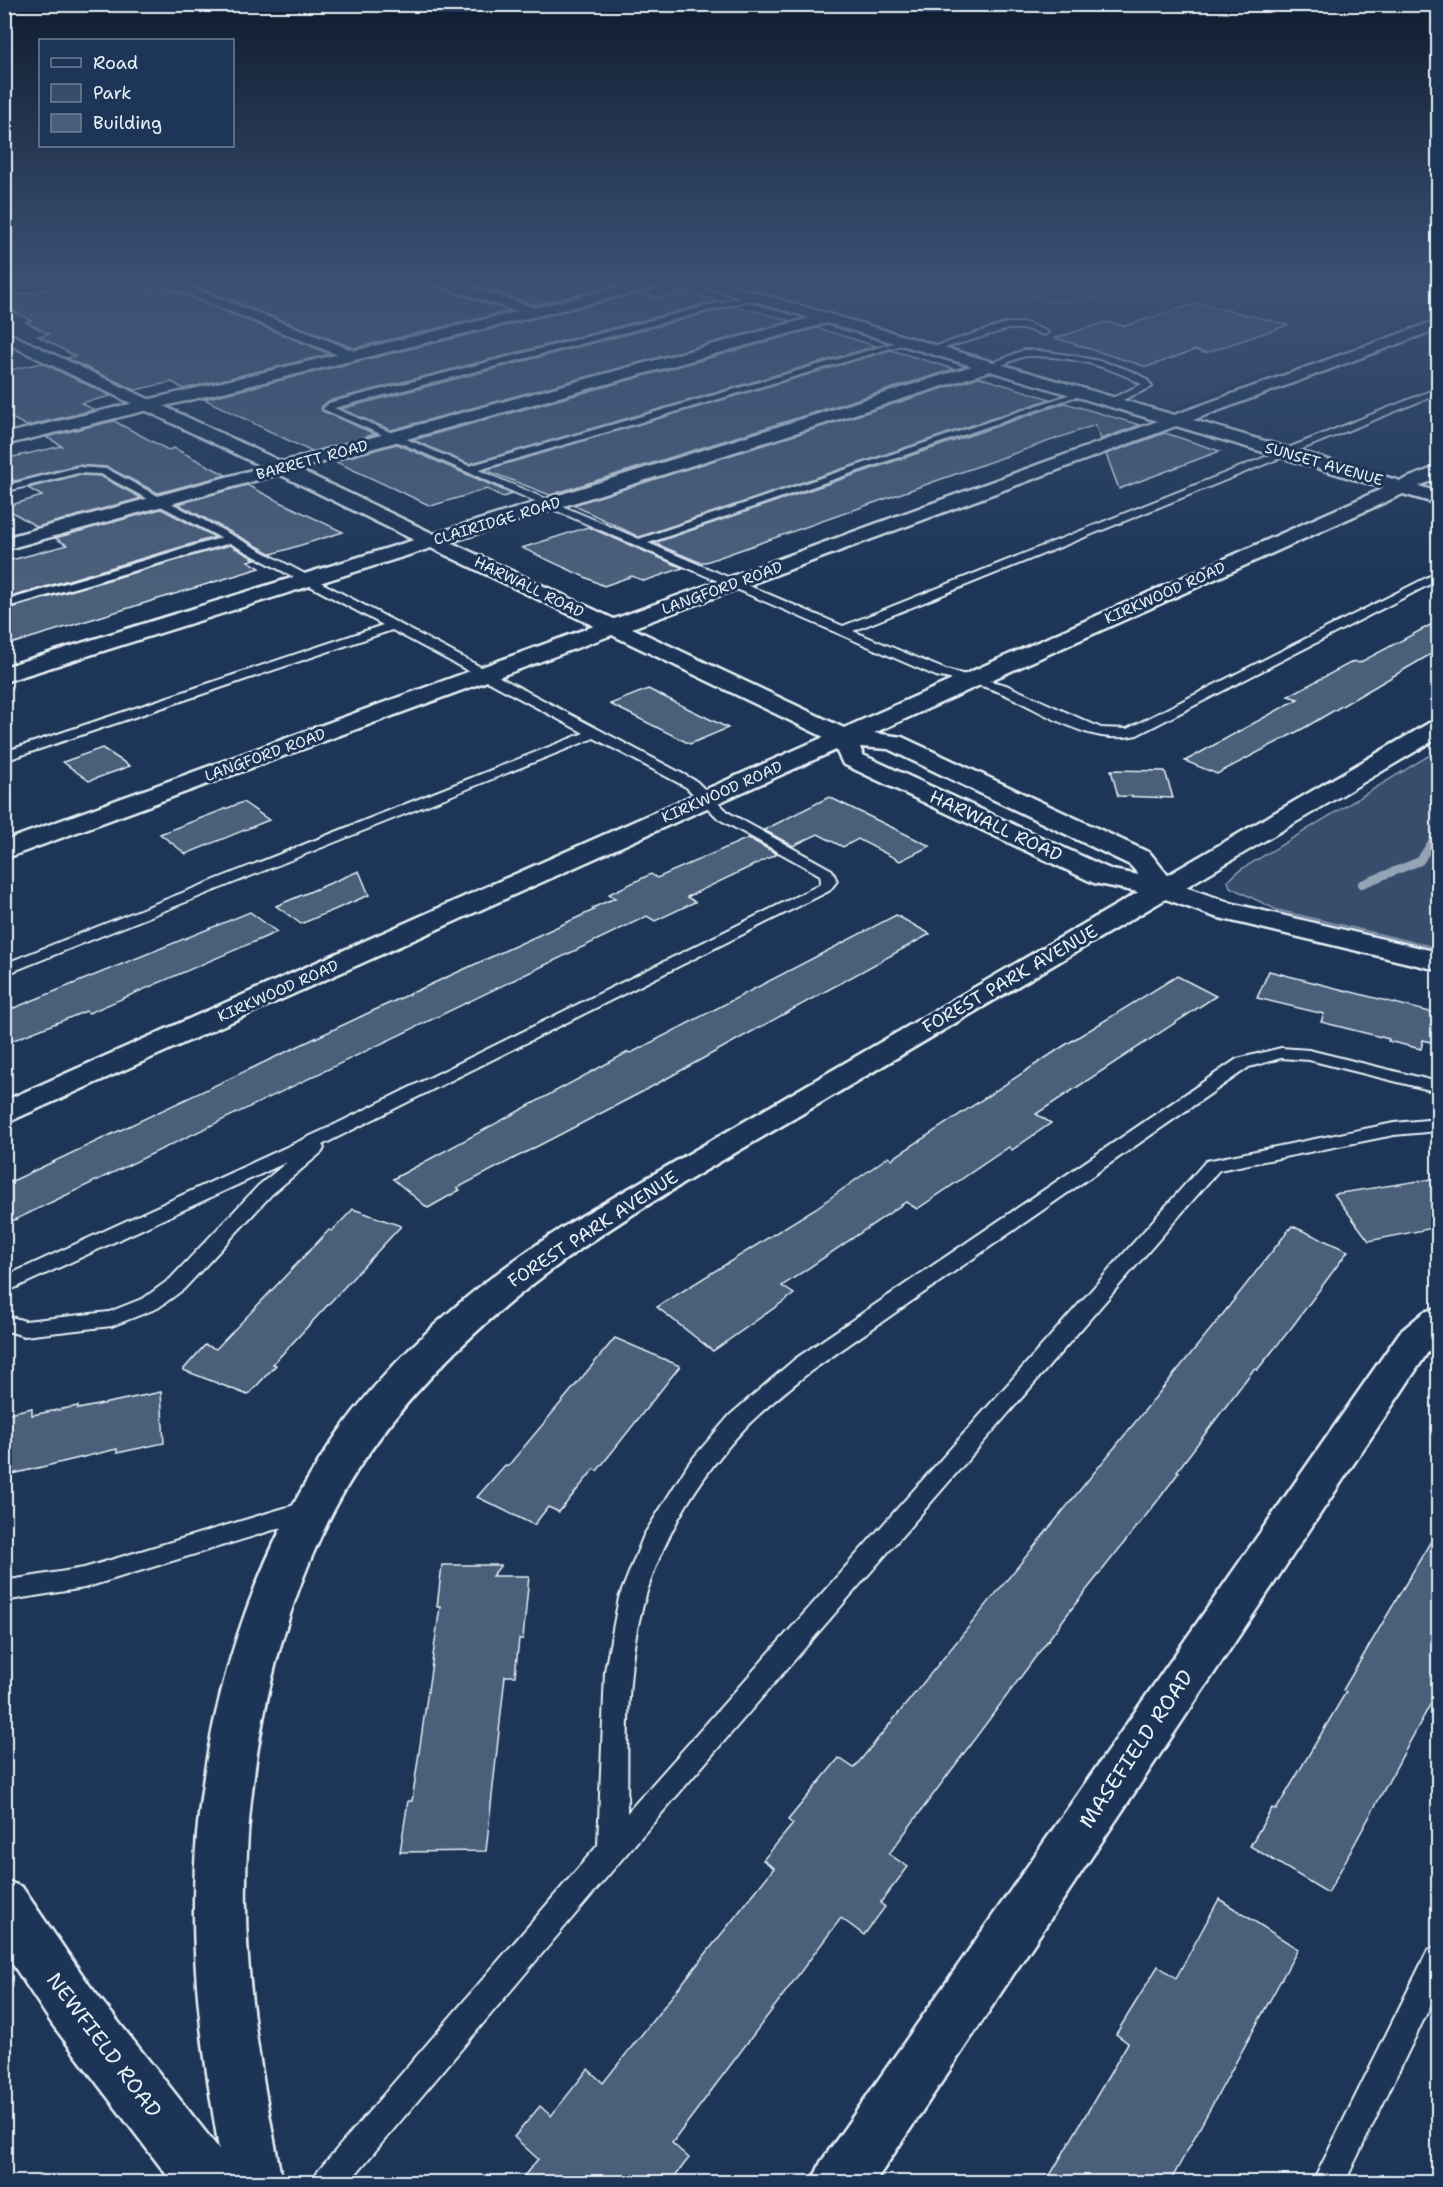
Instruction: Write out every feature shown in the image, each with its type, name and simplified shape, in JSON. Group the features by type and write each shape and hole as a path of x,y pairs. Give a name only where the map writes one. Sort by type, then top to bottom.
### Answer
{"street":[{"name":"HARWALL ROAD","path":"96,380 845,738 852,759 1104,877 1164,889 1225,911 1438,961"},
{"path":"4,440 253,380"},
{"name":"BARRETT ROAD","path":"4,544 602,380"},
{"name":"CLAIRIDGE ROAD","path":"4,675 944,380"},
{"name":"SUNSET AVENUE","path":"1038,380 1438,498"},
{"name":"LANGFORD ROAD","path":"4,851 1287,380"},
{"name":"KIRKWOOD ROAD","path":"4,1114 1438,471"},
{"name":"FOREST PARK AVENUE","path":"253,2182 231,2053 221,1952 224,1838 229,1784 242,1712 260,1638 313,1509 342,1462 374,1419 453,1331 526,1270 704,1157 1438,728"},
{"name":"MASEFIELD ROAD","path":"841,2182 1414,1342 1438,1322"},
{"name":"NEWFIELD ROAD","path":"4,1905 71,2005 208,2182"}],"lane":[{"path":"429,380 332,405 328,409 940,673 1001,688 1098,732 1120,735 1132,732 1438,576"},
{"path":"467,470 772,380"},
{"path":"1112,402 1147,387 1146,383 1141,380"},
{"path":"842,631 1438,391"},
{"path":"637,543 1080,392"},
{"path":"4,489 78,470 98,469 691,784 724,816 827,873 829,881 824,888 813,894 335,1132 4,1286"},
{"path":"4,604 231,539"},
{"path":"4,757 394,625"},
{"path":"4,970 595,733"},
{"path":"612,1850 618,1671 631,1598 656,1535 667,1516 696,1469 738,1421 803,1365 1243,1063 1281,1053 1309,1055 1438,1088"},
{"path":"329,2182 612,1850 1213,1165 1394,1129 1438,1125"},
{"path":"4,1322 24,1329 100,1321 112,1319 151,1303 177,1284 265,1190 335,1132"},
{"path":"4,1591 84,1578 313,1509"},
{"path":"1329,2182 1438,1960"}],"shaded area":[{"path":"1068,380 1251,380 1173,408 1164,408"}],"green space":[{"path":"1438,750 1438,948 1277,910 1230,887 1228,881 1240,870"}],"building":[{"path":"4,380 78,380 111,396 81,403 94,410 27,426 4,414"},
{"path":"114,380 221,380 184,389 172,382 135,390"},
{"path":"282,380 410,380 328,401 321,407 322,411 375,434 312,452 204,399"},
{"path":"452,380 575,380 391,430 341,409"},
{"path":"629,380 759,380 469,464 413,440"},
{"path":"789,380 919,380 550,495 485,470"},
{"path":"969,380 989,380 1050,399 639,537 573,505"},
{"path":"1065,403 1140,425 1101,439 1095,425 706,562 699,562 654,543"},
{"path":"114,421 168,450 174,448 226,475 158,493 107,467 77,465 15,481 4,475 4,459 62,446 46,437"},
{"path":"1165,433 1220,451 1119,489 1106,454"},
{"path":"397,444 512,494 503,497 487,489 431,506 334,461"},
{"path":"78,475 100,476 141,498 37,527 4,507 42,496 28,488"},
{"path":"247,485 343,532 272,554 178,504"},
{"path":"161,509 215,537 4,599 4,562 67,545 55,538"},
{"path":"588,527 683,568 644,581 632,576 604,586 522,548"},
{"path":"230,545 255,559 248,561 260,568 4,646 4,610"},
{"path":"1438,621 1438,650 1304,728 1217,774 1185,761 1298,699 1288,696 1354,661 1359,663"},
{"path":"648,689 728,728 690,744 610,704"},
{"path":"102,748 130,766 89,781 63,762"},
{"path":"1111,770 1165,771 1173,798 1118,796"},
{"path":"829,797 930,846 900,861 858,839 843,847 818,834 793,846 764,830"},
{"path":"243,802 269,820 186,854 160,834"},
{"path":"748,838 777,854 687,897 695,902 655,921 647,916 4,1225 4,1185 379,1008 594,910 592,908 615,898 609,894 651,874 657,878"},
{"path":"359,871 369,895 301,924 276,906"},
{"path":"250,912 277,932 89,1013 86,1011 4,1044 4,1012"},
{"path":"896,915 930,934 642,1092 457,1188 460,1190 428,1208 393,1179 628,1052 631,1053"},
{"path":"1269,971 1438,1014 1438,1044 1423,1040 1421,1049 1388,1041 1389,1039 1321,1022 1324,1014 1257,998"},
{"path":"1177,976 1216,996 1036,1114 1051,1123 1012,1150 1009,1147 917,1209 906,1202 782,1286 794,1294 713,1351 657,1307 816,1208 888,1157 892,1159 1062,1047"},
{"path":"1438,1178 1438,1227 1369,1241 1334,1194"},
{"path":"353,1209 401,1226 273,1364 276,1365 248,1395 183,1370 205,1345 216,1349 329,1230 332,1231"},
{"path":"1292,1226 1348,1251 1292,1327 1257,1370 1254,1369 1177,1471 1179,1472 1159,1499 1069,1612 889,1854 908,1867 880,1903 885,1907 864,1935 841,1918 672,2143 689,2158 670,2182 519,2182 538,2159 514,2137 540,2106 551,2116 588,2069 603,2083 774,1868 763,1860 793,1824 788,1820 839,1758 854,1768"},
{"path":"615,1338 680,1366 597,1471 594,1469 559,1512 548,1507 534,1525 477,1497 505,1465 508,1466"},
{"path":"161,1392 164,1443 117,1453 117,1449 4,1476 4,1414 32,1408 32,1415 78,1406 78,1409"},
{"path":"1438,1529 1438,1690 1328,1893 1250,1846 1272,1808 1276,1810 1346,1692 1343,1690"},
{"path":"442,1565 501,1565 492,1576 529,1576 523,1639 519,1639 515,1676 505,1676 486,1851 400,1852 408,1801 412,1801 440,1607 437,1607"},
{"path":"1219,1899 1298,1949 1170,2182 1046,2182 1128,2043 1116,2034 1158,1966 1176,1978"}],"waterway":[{"path":"1362,884 1420,861 1438,832"}]}
